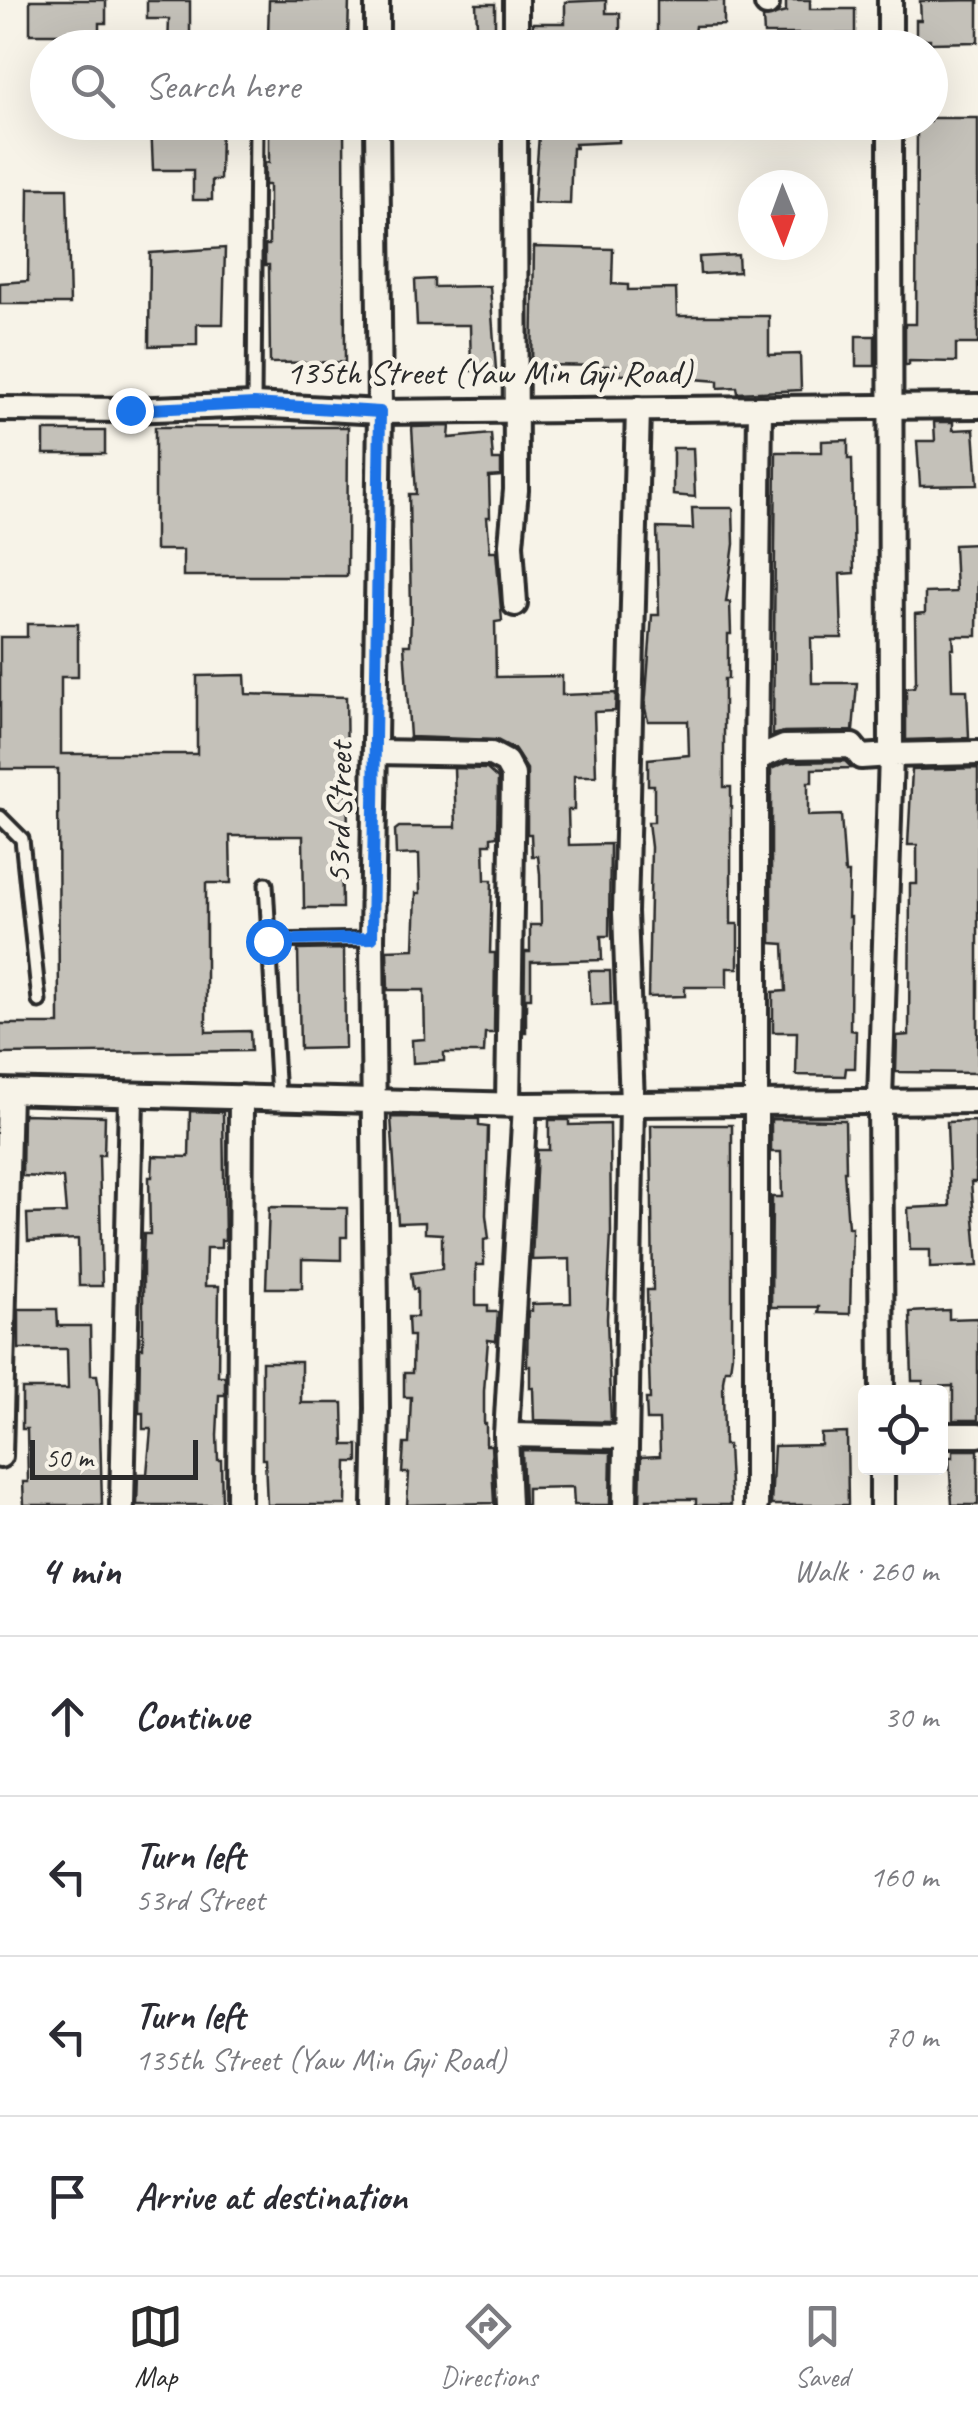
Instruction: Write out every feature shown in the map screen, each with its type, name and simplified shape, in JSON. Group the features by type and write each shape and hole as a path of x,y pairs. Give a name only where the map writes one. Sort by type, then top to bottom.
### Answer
{"street":[{"path":"377,30 378,0"},
{"path":"516,0 516,30"},
{"path":"890,0 890,30"},
{"name":"53rd Street","path":"374,1505 377,1408 372,938 380,412 378,140"},
{"path":"514,604 511,544 516,490 515,140"},
{"path":"882,1385 880,1100 891,756 890,140"},
{"name":"135th Street (Yaw Min Gyi Road)","path":"0,409 130,410 254,404 380,412 978,406"},
{"path":"756,1505 760,408"},
{"path":"624,1505 632,1104 625,912 638,409"},
{"path":"756,758 784,746 852,746 861,757 978,753"},
{"path":"376,752 491,754 506,762 513,775 517,1104 506,1436 508,1505"},
{"path":"0,1456 4,1092 517,1104 978,1101"},
{"path":"122,1505 131,1096"},
{"path":"239,1505 240,1097"},
{"path":"948,1435 978,1435"},
{"path":"506,1436 625,1437"},
{"path":"882,1475 882,1505"}],"lane":[{"path":"254,404 256,140"},
{"path":"0,817 22,839 39,1001"},
{"path":"266,884 278,1098"},
{"path":"268,941 372,938"}],"building":[{"path":"30,0 106,0 106,23 99,23 99,30 30,30"},
{"path":"269,0 349,0 348,30 268,30"},
{"path":"606,0 606,13 620,13 620,30 532,30 533,23 565,23 565,2"},
{"path":"657,0 724,0 724,25 657,30"},
{"path":"786,0 810,0 810,9 855,9 855,30 764,30 763,18 786,12"},
{"path":"978,0 978,42 948,43 948,30 916,30 916,20 921,20 920,1"},
{"path":"147,1 190,1 190,30 169,30 169,19 147,19"},
{"path":"476,4 495,4 495,28 501,30 477,30"},
{"path":"948,118 978,118 978,344 956,344 956,362 909,361 905,365 905,324 916,324 917,140 948,140"},
{"path":"152,140 221,140 220,180 212,180 212,200 193,200 193,170 153,170"},
{"path":"269,140 344,140 345,362 270,363 269,265 265,265 269,185 265,185 265,162 269,163"},
{"path":"539,140 619,140 575,144 570,204 534,203"},
{"path":"29,188 67,188 70,304 0,304 0,283 28,281"},
{"path":"534,247 613,249 612,284 628,285 628,290 676,289 677,316 769,316 769,355 800,354 801,390 738,393 737,387 718,388 718,381 682,378 682,373 620,375 619,366 532,365"},
{"path":"225,248 223,324 197,324 197,345 149,346 150,253"},
{"path":"738,255 739,272 700,274 699,257"},
{"path":"434,279 434,287 490,286 496,370 471,371 470,325 417,325 415,280"},
{"path":"856,336 875,336 875,366 856,366"},
{"path":"934,422 953,422 953,430 974,429 978,485 920,486 917,441 935,441"},
{"path":"450,426 449,438 491,434 493,460 501,460 501,476 489,477 487,517 490,551 496,551 502,621 495,622 496,677 562,676 562,695 616,693 615,711 594,712 596,776 574,776 574,810 568,810 569,845 610,844 609,936 601,936 602,960 531,962 526,1032 525,952 530,952 530,925 541,925 538,856 532,856 531,834 527,834 527,769 514,749 497,740 410,737 404,645 410,645 411,615 409,494 416,494 412,427"},
{"path":"155,427 348,427 347,576 183,576 183,550 155,550"},
{"path":"44,431 105,431 105,454 44,454"},
{"path":"848,440 848,459 852,459 854,573 840,574 842,638 811,638 812,683 857,683 853,731 773,735 776,452 822,452 822,441"},
{"path":"673,448 693,448 695,497 673,495"},
{"path":"692,508 733,508 734,544 726,602 730,602 731,634 728,679 724,679 724,787 731,787 731,924 738,924 738,968 727,968 727,987 685,987 685,996 648,997 648,822 654,822 654,785 648,785 648,759 689,755 688,721 648,721 645,708 652,615 659,615 657,528 693,529"},
{"path":"978,544 977,636 953,636 951,649 952,690 967,690 969,738 906,740 906,688 914,687 916,681 915,614 925,613 925,593 956,592 954,545"},
{"path":"27,624 78,624 78,677 61,677 61,754 197,754 197,676 245,675 246,694 346,697 348,836 341,836 342,908 304,908 303,836 230,836 231,883 206,883 206,1032 250,1031 251,1051 0,1054 0,1024 59,1024 58,769 0,769 0,637 27,637"},
{"path":"845,761 852,768 812,769 808,816 841,815 845,873 849,873 850,1030 856,1031 855,1068 846,1068 845,1076 796,1075 797,1032 773,1032 773,992 786,991 784,944 771,943 771,769 787,762"},
{"path":"454,768 487,769 498,779 497,836 491,837 491,844 484,844 485,880 492,880 494,1033 485,1033 484,1053 444,1053 444,1061 413,1063 412,1040 425,1039 424,990 388,990 387,950 414,949 416,893 420,893 419,854 396,855 395,830 456,827"},
{"path":"978,768 978,1073 896,1072 897,1036 909,1035 910,884 917,884 917,845 908,845 912,770"},
{"path":"344,949 345,1048 300,1049 298,950"},
{"path":"589,971 610,971 611,1004 591,1005"},
{"path":"190,1111 223,1112 225,1240 221,1240 221,1248 206,1248 205,1286 219,1286 218,1376 225,1376 225,1395 219,1395 217,1435 222,1505 137,1505 138,1474 147,1474 151,1429 143,1429 143,1413 139,1413 144,1234 150,1234 149,1177 153,1156 189,1157"},
{"path":"23,1114 105,1116 104,1155 99,1155 102,1286 79,1286 78,1239 28,1241 27,1214 66,1213 63,1178 22,1176"},
{"path":"391,1117 479,1119 479,1126 488,1127 489,1239 484,1240 484,1265 476,1265 476,1305 488,1305 488,1312 498,1312 496,1341 488,1340 484,1391 494,1503 407,1505 409,1473 402,1473 404,1444 409,1444 411,1397 404,1397 404,1373 412,1373 413,1336 409,1336 408,1317 417,1317 417,1289 413,1289 411,1273 442,1269 442,1234 425,1233 425,1222 398,1223"},
{"path":"771,1119 845,1120 844,1171 848,1227 852,1227 850,1314 818,1313 819,1307 771,1307 772,1197 782,1197 781,1152 771,1152"},
{"path":"549,1120 569,1120 569,1125 610,1124 607,1319 611,1422 534,1420 533,1388 527,1366 528,1311 532,1311 532,1304 571,1303 570,1259 532,1260 537,1150 549,1150"},
{"path":"976,1121 976,1182 971,1182 978,1266 930,1268 930,1250 910,1250 908,1208 950,1206 947,1122"},
{"path":"651,1125 732,1125 732,1355 723,1381 724,1445 728,1445 731,1505 696,1505 696,1499 647,1499 647,1505 640,1505 641,1457 660,1456 659,1420 647,1420 646,1399 650,1399 647,1290 653,1290"},
{"path":"269,1207 347,1208 347,1237 341,1237 341,1260 302,1259 302,1288 266,1288"},
{"path":"19,1309 57,1309 58,1326 90,1326 91,1375 97,1375 99,1389 102,1505 24,1505 23,1482 28,1482 22,1389 68,1389 67,1349 19,1349"},
{"path":"949,1310 949,1319 978,1318 978,1420 953,1420 953,1386 912,1381 910,1312"},
{"path":"262,1362 301,1362 301,1403 343,1403 344,1445 358,1445 358,1462 347,1462 346,1505 267,1505 262,1459"},
{"path":"847,1433 848,1505 771,1505 774,1446 821,1445 821,1434"},
{"path":"522,1450 611,1452 610,1505 574,1505 573,1487 527,1488 524,1505"},
{"path":"953,1450 978,1450 978,1505 952,1505 949,1457 953,1457"}],"route":[{"path":"130,410 254,404 380,412 372,938 268,941"}]}
